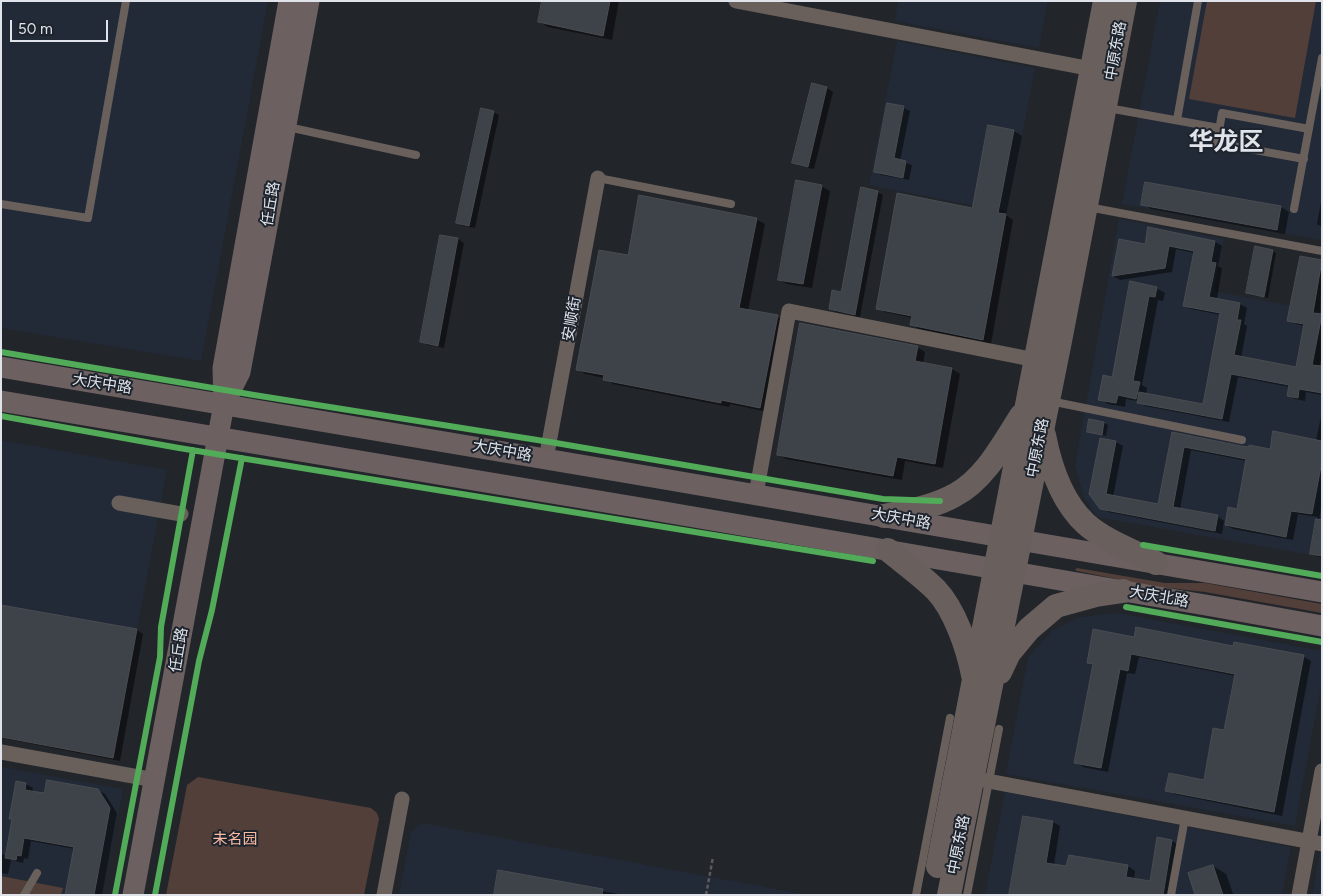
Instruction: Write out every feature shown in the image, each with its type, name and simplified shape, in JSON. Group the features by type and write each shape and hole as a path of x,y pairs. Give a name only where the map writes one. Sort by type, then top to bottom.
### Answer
{"main road":[{"name":"任丘路","path":"134,895 224,404 223,368 290,1"},
{"name":"任丘路","path":"224,404 240,372 309,1"},
{"name":"中原东路","path":"1011,538 1042,428 1037,405 1036,360 1104,1"},
{"name":"中原东路","path":"932,895 974,679 1004,570 1037,405 1086,207 1125,1"},
{"name":"大庆中路","path":"1,367 1011,538"},
{"path":"1,401 1004,570"},
{"path":"884,516 928,506 955,495 978,477 1037,405"},
{"path":"1042,428 1053,471 1062,492 1086,524 1105,537 1156,563"},
{"path":"1011,538 1322,592"},
{"path":"888,550 936,591 948,608 969,657 974,679"},
{"name":"中原东路","path":"949,895 981,780 988,702 1004,570"},
{"name":"大庆北路","path":"1004,570 1322,626"},
{"path":"988,702 1009,653 1029,629 1056,606 1096,595 1123,591"}],"street":[{"path":"736,1 1092,69"},
{"name":"安顺街","path":"546,459 598,178"},
{"path":"756,494 789,311 1036,360"},
{"path":"119,503 182,514"},
{"path":"1,752 155,780"},
{"path":"1298,895 1315,842 1322,771"},
{"path":"981,780 1315,842"},
{"path":"384,895 402,799"}],"lane":[{"path":"1,204 88,218 126,1"},
{"path":"1177,120 1198,1"},
{"path":"1294,210 1322,58"},
{"path":"1105,107 1220,128"},
{"path":"1304,159 1217,143 1222,113 1309,129"},
{"path":"285,126 416,154"},
{"path":"598,178 731,204"},
{"path":"1086,207 1322,251"},
{"path":"1037,405 1242,440"},
{"path":"916,895 950,718"},
{"path":"967,895 981,780 999,729"},
{"path":"1171,895 1185,818"},
{"path":"24,895 37,873"}],"path":[{"path":"706,895 714,857"}],"shaded area":[{"path":"1,1 268,1 201,361 1,328"},
{"path":"898,1 1048,1 1039,48 895,21"},
{"path":"1160,1 1322,1 1322,240 1122,204"},
{"path":"897,41 1035,68 1007,212 869,185"},
{"path":"1119,219 1224,239 1214,291 1322,312 1313,370 1322,372 1322,557 1097,517 1084,497 1075,466"},
{"path":"1,440 167,470 137,629 1,605"},
{"path":"1118,613 1322,651 1322,680 1295,826 1006,774 1028,657 1052,631 1080,617"},
{"path":"1,767 123,789 102,895 61,895 62,888 1,876"},
{"path":"1005,792 1291,847 1282,895 985,895"},
{"path":"422,823 807,895 399,895 411,832"},
{"path":"1322,841 1322,895 1312,895"}],"green space":[{"path":"1207,1 1316,1 1295,118 1189,99"},
{"path":"1077,568 1165,583 1205,583 1322,604 1322,613 1205,592 1151,586 1077,571 1075,570"},
{"name":"未名园","path":"198,777 371,808 377,813 379,819 364,895 166,895 187,785"},
{"path":"1,876 63,888 61,895 1,895"}],"building":[{"path":"542,1 610,1 603,36 538,22"},
{"path":"812,83 827,87 808,167 792,163"},
{"path":"887,103 904,106 894,158 906,161 903,178 874,172"},
{"path":"481,108 494,111 469,226 456,223"},
{"path":"988,125 1014,130 998,213 1006,214 983,340 910,325 912,316 876,309 897,193 972,208"},
{"path":"796,180 822,185 803,284 778,280"},
{"path":"1145,182 1281,206 1277,230 1141,205"},
{"path":"861,187 878,191 855,315 829,309 832,290 841,292"},
{"path":"639,195 757,218 739,308 778,315 760,408 721,400 721,403 603,380 604,375 576,370 599,250 628,255"},
{"path":"1148,227 1215,241 1211,262 1216,263 1209,297 1240,303 1237,320 1241,320 1234,355 1296,367 1304,324 1287,321 1300,256 1322,260 1313,313 1322,314 1312,365 1322,366 1322,393 1299,389 1298,398 1287,396 1289,385 1231,374 1222,419 1137,403 1139,392 1203,404 1220,313 1183,306 1194,251 1169,246 1165,268 1112,276 1119,239 1145,244"},
{"path":"440,235 458,238 438,346 420,342"},
{"path":"1255,246 1273,250 1264,297 1246,293"},
{"path":"1130,281 1157,287 1155,297 1149,296 1133,381 1140,382 1136,399 1118,395 1116,403 1098,400 1103,375 1112,377"},
{"path":"800,323 918,346 915,361 952,368 935,464 897,457 893,476 777,455"},
{"path":"1089,419 1104,422 1102,435 1087,432"},
{"path":"1273,431 1322,441 1322,461 1312,514 1291,511 1286,537 1225,525 1228,507 1237,509 1246,459 1184,447 1173,507 1218,515 1215,531 1100,509 1089,494 1100,438 1116,441 1106,494 1158,504 1172,432 1241,446 1249,447 1249,445 1270,449"},
{"path":"1316,519 1322,520 1322,556 1310,554"},
{"path":"1,605 137,629 113,758 1,737"},
{"path":"1136,627 1233,646 1234,642 1304,655 1274,812 1165,791 1169,773 1204,780 1213,728 1224,730 1235,674 1131,654 1128,671 1120,669 1101,768 1074,763 1093,664 1087,663 1093,629 1134,637"},
{"path":"47,780 98,789 110,808 94,895 65,895 74,847 24,838 21,856 17,855 16,860 5,858 12,819 9,819 16,781 26,783 25,790 44,793"},
{"path":"1023,816 1053,821 1046,863 1066,866 1069,855 1128,865 1126,877 1150,881 1157,837 1172,840 1163,895 1009,895"},
{"path":"1213,865 1223,895 1195,895 1188,873"},
{"path":"498,870 603,889 602,895 494,895"}],"cycle path":[{"path":"1,352 883,499 940,501"},
{"path":"1,416 179,448 873,561"},
{"path":"115,895 160,657 161,627 193,450"},
{"path":"155,895 199,661 212,610 242,458"},
{"path":"1143,545 1322,576"},
{"path":"1126,607 1322,642"}],"district":[{"name":"华龙区","path":"1226,143"}]}
